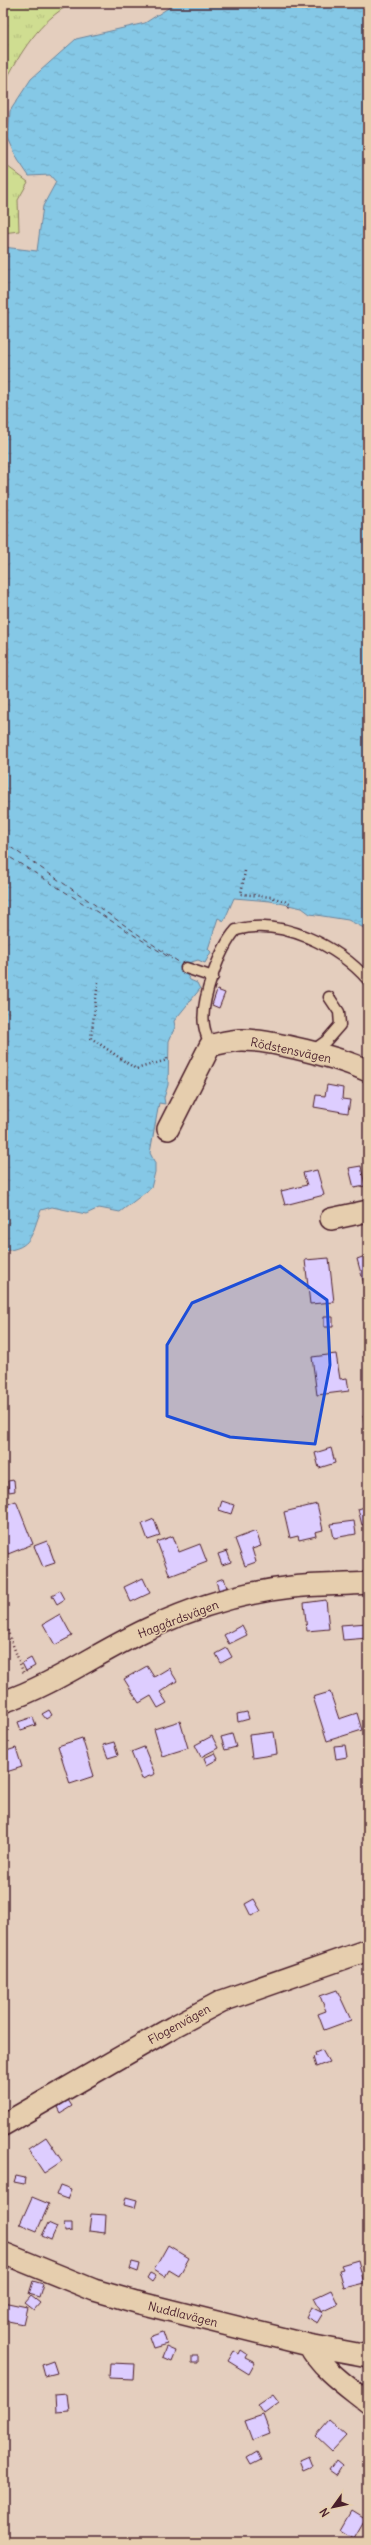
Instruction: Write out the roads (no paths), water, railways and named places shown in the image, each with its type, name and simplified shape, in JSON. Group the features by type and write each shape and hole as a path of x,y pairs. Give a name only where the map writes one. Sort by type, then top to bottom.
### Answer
{"street":[{"name":"Rödstensvägen","path":"210,1046 241,1040 276,1044 355,1065 368,1071"},
{"path":"168,1129 210,1046"},
{"path":"332,1220 368,1211"},
{"name":"Haggårdsvägen","path":"3,1702 31,1692 152,1627 196,1610 249,1594 278,1589 368,1582"},
{"name":"Flogenvägen","path":"3,2125 173,2027 222,2001 368,1950"},
{"name":"Nuddlavägen","path":"3,2253 94,2290 309,2345 368,2356"},
{"path":"309,2345 314,2355 334,2375 368,2403"}],"lane":[{"path":"210,1046 204,1025 204,1011 213,977 236,930 265,926 286,931 318,944 357,967 368,980"},
{"path":"186,968 213,977"},
{"path":"310,1053 326,1041 340,1025 339,1012 329,997"}],"water":[{"path":"176,3 368,3 368,930 348,920 310,914 302,908 270,901 234,898 224,921 218,918 208,949 211,952 205,963 198,960 188,963 185,972 190,980 197,983 200,989 174,1021 175,1027 169,1041 168,1085 164,1098 165,1104 159,1103 150,1153 155,1163 155,1172 151,1188 120,1212 99,1208 86,1214 52,1207 41,1210 30,1239 20,1247 3,1251 3,247 37,251 43,206 56,182 50,175 29,176 18,160 8,138 10,111 31,79 76,39 145,23"}]}
